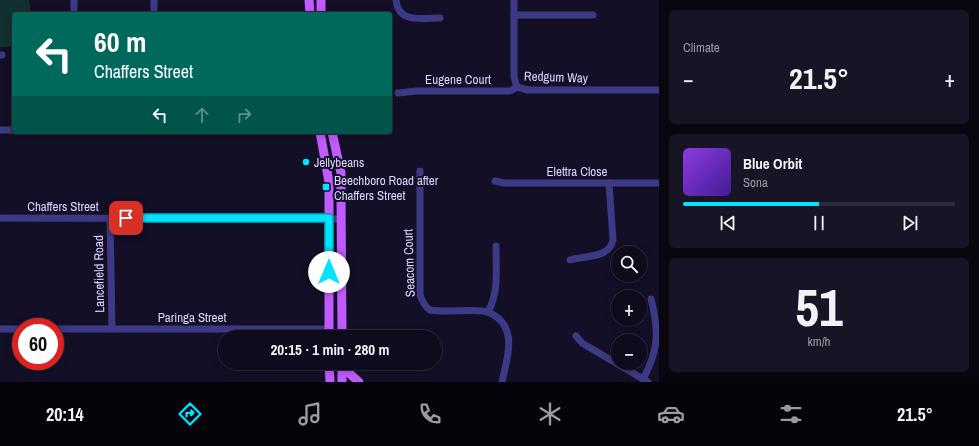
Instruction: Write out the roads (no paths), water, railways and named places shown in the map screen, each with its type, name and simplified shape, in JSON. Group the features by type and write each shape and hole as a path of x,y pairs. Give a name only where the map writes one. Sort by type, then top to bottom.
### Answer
{"main road":[{"path":"309,0 310,12"},
{"path":"321,0 321,12"},
{"path":"320,134 329,182 329,330"},
{"path":"332,134 341,173 342,330"},
{"path":"329,370 330,382"},
{"path":"342,370 342,382"},
{"path":"349,370 350,374 359,382"}],"street":[{"path":"74,0 74,12"},
{"path":"154,0 154,12"},
{"path":"396,0 400,13 410,18 440,18"},
{"name":"Redgum Way","path":"514,0 514,78 516,87 528,90 659,90"},
{"path":"514,15 593,15"},
{"name":"Eugene Court","path":"398,93 417,91 510,91 516,87"},
{"path":"0,130 12,130"},
{"name":"Seacom Court","path":"420,171 420,294 422,301 430,310 488,312"},
{"name":"Elettra Close","path":"495,181 504,183 659,183"},
{"path":"570,260 578,257 605,253 612,245 613,240 609,183"},
{"name":"Chaffers Street","path":"0,218 341,218"},
{"name":"Lancefield Road","path":"110,218 112,329"},
{"path":"496,246 496,287 488,312 501,320 508,332 509,350 502,382"},
{"path":"576,336 582,343 645,380 656,347 657,324 651,299"},
{"path":"0,329 12,329"},
{"name":"Paringa Street","path":"64,329 218,331"}],"place":[{"name":"Jellybeans","path":"306,162"},
{"name":"Beechboro Road after Chaffers Street","path":"326,187"}]}
